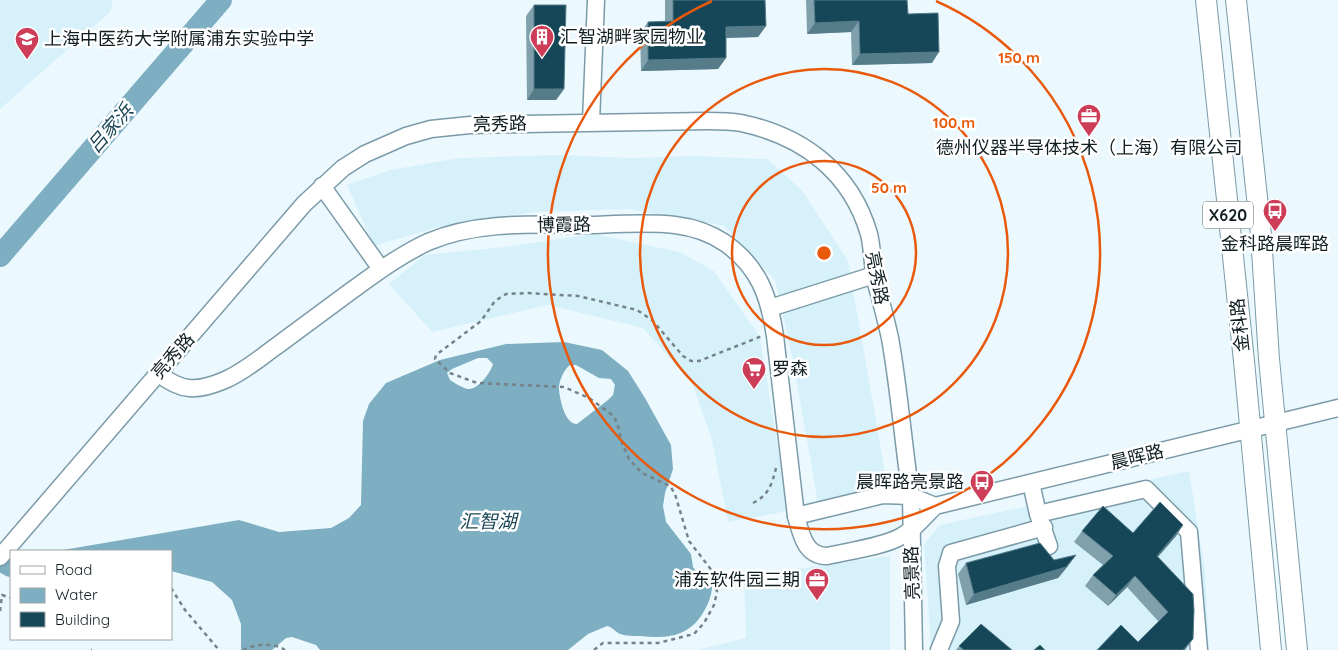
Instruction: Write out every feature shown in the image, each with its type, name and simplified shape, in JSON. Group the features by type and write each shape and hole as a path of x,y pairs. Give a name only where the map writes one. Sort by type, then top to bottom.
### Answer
{"main road":[{"name":"金科路","path":"1206,0 1271,650"},
{"name":"金科路","path":"1236,0 1261,235 1269,359 1297,650"}],"street":[{"path":"590,122 596,0"},
{"name":"亮秀路","path":"0,557 297,211 322,186 343,168 372,151 406,136 431,129 470,125 707,120 739,123 766,129 792,139 817,155 849,189 860,210 869,235 874,275 890,338 910,496"},
{"path":"322,186 380,269"},
{"name":"博霞路","path":"158,373 169,382 186,388 198,388 226,380 258,359 380,269 427,243 461,231 480,228 546,225 676,225 710,234 736,252 757,276 765,292 770,308 796,516"},
{"path":"770,308 874,275"},
{"name":"晨晖路","path":"935,506 1338,408"},
{"path":"1031,483 1049,546"},
{"path":"939,650 950,621 947,566 951,553 1041,521 1146,490 1188,532 1199,650"},
{"path":"883,495 910,496 935,506 911,530 890,541 827,556 818,556 810,550 803,540 796,516 883,495"},
{"name":"亮景路","path":"910,496 914,650"}],"path":[{"path":"594,650 602,643 658,643 694,634 704,623 714,605 717,592 713,572 689,541 675,494 670,486 642,473 629,459 622,443 617,422 611,414 578,392 564,387 476,383 450,373 436,359 436,354 480,321 494,301 506,294 578,296 637,310 652,320 683,356 691,361 699,361 762,336 767,337"},
{"path":"753,503 768,493 773,482 776,464"},
{"path":"172,589 196,624 219,650"},
{"path":"0,611 2,595 10,598"},
{"path":"243,650 262,645 280,647 285,650"}],"shaded area":[{"name":"上海中医药大学附属浦东实验中学","path":"0,0 113,0 110,12 0,109"},
{"path":"554,155 633,158 695,156 767,159 802,190 848,261 887,483 818,504 793,360 775,280 724,226 629,209 535,212 438,227 374,246 347,185 390,170 460,158"},
{"path":"594,234 680,252 714,271 760,337 788,511 728,522 712,440 692,383 643,328 548,305 432,332 389,284 425,255 504,247"},
{"path":"1189,471 1205,570 1209,650 931,650 924,544 940,525"},
{"name":"浦东软件园三期","path":"890,556 890,650 697,650 746,638 744,576"}],"water":[{"name":"汇智湖","path":"564,342 602,350 628,371 671,445 673,469 663,506 666,522 691,554 693,567 696,571 711,577 711,595 706,607 692,626 676,634 659,637 620,634 607,626 588,634 568,650 320,650 316,645 292,637 286,638 272,650 241,650 241,624 232,600 212,582 172,571 172,550 63,550 239,520 279,532 331,528 349,518 361,505 363,421 369,404 386,383 440,360 506,344","holes":["478,358 487,358 493,364 487,376 476,387 468,389 450,380 447,373 452,369","570,365 576,365 599,378 611,379 615,385 613,395 577,424 573,423 566,416 559,390 559,384 566,370"]}],"building":[{"path":"673,0 765,0 766,26 726,27 726,58 648,60 648,22 673,21"},
{"path":"814,0 907,0 908,14 938,13 939,52 860,54 859,21 815,23"},
{"name":"汇智湖畔家园物业","path":"534,5 566,5 564,89 534,89"},
{"path":"1160,502 1183,525 1157,556 1193,594 1193,639 1183,650 1097,650 1121,625 1138,642 1168,612 1135,576 1116,595 1093,575 1113,556 1082,531 1103,506 1133,533"},
{"path":"1040,543 1054,560 1076,555 1066,567 974,594 966,563"},
{"path":"981,624 1012,650 964,650 959,646"},
{"path":"1040,645 1045,650 1034,650"}],"waterway":[{"name":"吕家浜","path":"0,256 221,0"},
{"path":"0,560 10,565"}],"place":[{"name":"汇智湖畔家园物业","path":"542,58"},
{"name":"上海中医药大学附属浦东实验中学","path":"27,60"},
{"name":"德州仪器半导体技术（上海）有限公司","path":"1089,137"},
{"name":"金科路晨晖路","path":"1275,232"},
{"name":"罗森","path":"754,390"},
{"name":"晨晖路亮景路","path":"982,503"},
{"name":"浦东软件园三期","path":"817,601"}]}
